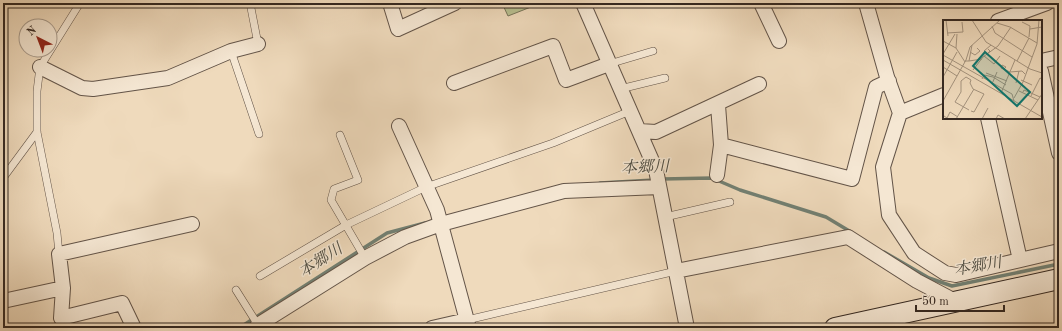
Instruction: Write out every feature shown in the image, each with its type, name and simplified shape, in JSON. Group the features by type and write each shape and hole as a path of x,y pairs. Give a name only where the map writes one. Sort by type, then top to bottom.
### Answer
{"street":[{"path":"390,3 398,29 455,3"},
{"path":"583,3 656,170 687,328"},
{"path":"761,3 779,42"},
{"path":"866,3 900,113 883,167 889,215 914,253 945,273 956,275 1059,251"},
{"path":"1001,20 1047,3"},
{"path":"40,68 82,88 93,89 168,78 232,51 258,44"},
{"path":"454,83 553,46 566,80 609,64"},
{"path":"1042,61 1059,57"},
{"path":"1042,76 1059,153"},
{"path":"721,145 852,179 876,86 889,81"},
{"path":"639,131 656,132 718,105 759,84"},
{"path":"900,113 943,95"},
{"path":"717,175 721,145 718,105"},
{"path":"988,119 1020,260"},
{"path":"399,126 442,224 468,324 432,328"},
{"path":"258,326 365,258 406,237 442,224 564,191 659,188"},
{"path":"134,328 122,303 61,323 63,288 59,254 192,224"},
{"path":"676,271 848,237 944,295"},
{"path":"944,295 945,273"},
{"path":"835,328 944,295 1059,279"},
{"path":"3,301 63,288"}],"lane":[{"path":"59,254 57,233 37,132 37,91 40,68 80,3"},
{"path":"250,3 258,44"},
{"path":"232,51 259,134"},
{"path":"609,64 653,51"},
{"path":"620,89 665,78"},
{"path":"260,276 346,225 426,187 553,143 630,111"},
{"path":"3,178 37,132"},
{"path":"340,136 358,180 334,189 331,200 365,258"},
{"path":"665,217 730,202"},
{"path":"468,324 676,271"},
{"path":"236,290 258,326"}],"green space":[{"path":"502,3 541,3 508,16"}],"waterway":[{"name":"本郷川","path":"662,179 712,178 740,190 826,217 851,232"},
{"name":"本郷川","path":"600,183 654,180"},
{"name":"本郷川","path":"239,328 387,233 425,223"},
{"name":"本郷川","path":"884,252 929,278 952,286 1059,264"}]}
